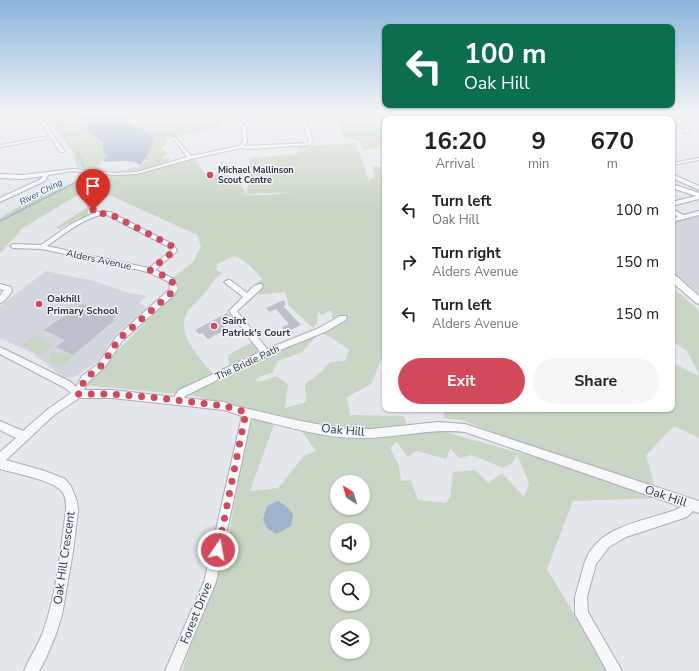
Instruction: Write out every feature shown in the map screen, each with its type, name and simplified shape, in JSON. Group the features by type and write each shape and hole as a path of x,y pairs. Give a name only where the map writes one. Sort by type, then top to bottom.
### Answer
{"main road":[{"path":"675,187 698,193"},
{"path":"675,280 699,302"}],"street":[{"path":"0,146 19,144"},
{"path":"58,144 62,151"},
{"path":"180,144 190,158"},
{"path":"0,176 23,177 74,170 131,174 190,158 241,147 249,148 304,144"},
{"path":"675,163 699,159"},
{"path":"0,200 43,180 46,174"},
{"path":"675,178 698,193"},
{"path":"675,202 698,193"},
{"path":"95,214 91,205 104,195"},
{"path":"42,247 95,214 108,213 172,246 174,251 150,270"},
{"path":"675,213 683,217"},
{"path":"675,219 699,213"},
{"name":"Alders Avenue","path":"13,246 42,247 150,270 172,281 174,289 119,339 102,365 85,379 78,394"},
{"path":"228,282 243,295 249,296"},
{"path":"0,286 8,289 8,292 0,300"},
{"path":"259,286 233,311 265,352"},
{"name":"The Bridle Path","path":"176,401 182,393 265,352 322,330 343,318"},
{"path":"0,350 68,384 78,394 51,412 23,436 0,459"},
{"name":"Oak Hill","path":"78,394 112,394 224,406 334,432 359,434 437,425 464,428 694,505"},
{"name":"Forest Drive","path":"172,671 210,582 246,412"},
{"path":"0,425 23,436"},
{"name":"Oak Hill Crescent","path":"0,464 58,481 67,488 71,498 72,511 56,613 49,636 38,661 31,671"},
{"path":"615,671 582,614 580,597 591,561 605,543 623,532 684,512 694,505"}],"shaded area":[{"path":"699,215 699,294 675,274 675,221 693,218"},
{"path":"46,271 94,281 129,293 147,296 139,303 147,308 117,333 97,362 74,377 63,378 43,361 34,356 35,354 0,338 0,306"}],"green space":[{"path":"67,144 105,144 108,157 103,158 101,163 94,167 117,170 77,167 72,151"},
{"path":"152,144 166,144 160,148 166,151 167,154 162,158 170,159 161,165 138,170 124,170 135,167 138,168 145,161 147,151"},
{"path":"356,144 369,181 375,176 372,166 382,168 382,358 371,384 347,397 350,415 403,416 407,423 393,427 418,431 445,432 534,457 535,449 462,420 443,417 444,412 675,412 675,365 699,376 699,438 674,426 646,455 658,498 573,501 547,569 608,671 182,671 229,536 246,430 255,418 274,425 250,491 278,488 304,456 316,451 302,432 306,421 189,395 83,385 180,288 173,278 194,261 201,246 197,235 92,187 89,178 138,174 195,158 206,174 211,177 221,171 240,183 246,195 267,195 291,192 247,194 250,158 298,154 297,147","holes":["234,256 243,260 262,279 255,284 259,295 285,292 289,306 313,328 317,323 318,312 322,315 330,310 332,314 332,322 323,331 324,334 349,350 345,361 330,362 320,373 305,384 306,402 285,408 288,384 276,376 263,381 255,381 261,376 272,373 278,361 302,352 316,336 303,336 260,353 252,342 228,355 230,373 214,375 188,341 184,325 186,314 216,278 222,273 216,270 217,264","397,442 407,457 417,451 446,459 450,449 460,458 472,455 503,468 512,463 517,454 529,483 524,497 502,473 488,483 475,470 453,472 450,497 446,503 418,500 411,480 401,481 399,465 390,448"]},
{"path":"361,144 382,144 382,148 364,150"},
{"path":"90,172 89,188 23,228 0,253 0,218 37,196 75,183 79,175"},
{"path":"88,207 88,214 83,218 80,217 60,229 55,228"},
{"path":"675,289 699,311 699,374 687,351 675,343"},
{"path":"36,335 54,345 40,355 21,345"},
{"path":"54,351 61,354 64,352 73,357 59,367 47,361 52,358 48,356"}],"water":[{"path":"103,144 152,144 146,157 140,165 127,161 103,161 103,158 108,157 103,151"},
{"path":"278,501 286,506 293,514 291,526 277,534 267,528 263,520 267,506"}],"building":[{"path":"284,300 286,305 283,306 301,325 286,332 282,327 289,324 276,309 269,312 266,308"},
{"path":"82,304 94,308 91,311 104,316 110,311 118,314 112,319 115,320 73,355 56,347 65,340 44,330"},
{"name":"Saint Patrick's Court","path":"227,313 230,317 220,323 227,329 208,339 202,333 199,334 195,330"}],"waterway":[{"name":"River Ching","path":"69,144 78,153 84,167"},
{"name":"River Ching","path":"0,221 82,179 83,175"}],"place":[{"name":"Michael Mallinson Scout Centre","path":"210,175"},
{"name":"Oakhill Primary School","path":"39,304"},
{"name":"Saint Patrick's Court","path":"214,326"}],"route":[{"path":"93,210 95,214 102,212 108,213 165,241 172,246 174,251 150,270 172,281 175,286 170,294 119,339 102,365 85,379 78,394 101,393 159,398 220,407 224,406 246,412 218,550"}]}
